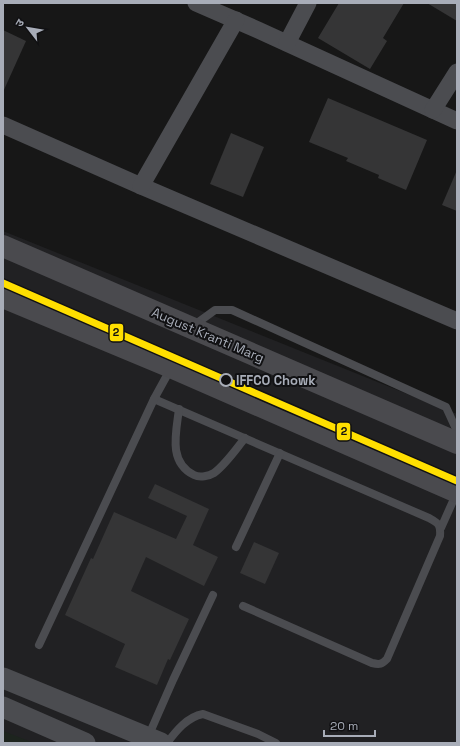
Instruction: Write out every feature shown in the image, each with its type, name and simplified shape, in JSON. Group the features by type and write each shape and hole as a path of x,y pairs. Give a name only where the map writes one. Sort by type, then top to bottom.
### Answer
{"main road":[{"name":"August Kranti Marg","path":"3,246 457,444"},
{"path":"3,297 171,367 457,492"}],"street":[{"path":"196,3 457,121"},
{"path":"287,43 308,3"},
{"path":"141,186 236,20"},
{"path":"433,110 457,72"},
{"path":"3,125 141,186 457,321"},
{"path":"3,678 159,741"},
{"path":"3,707 85,743"}],"lane":[{"path":"191,328 215,310 232,310 446,407 457,430"},
{"path":"39,645 154,399 171,367"},
{"path":"154,399 429,518 437,522 441,528"},
{"path":"179,409 175,446 179,462 187,472 199,477 214,473 245,438"},
{"path":"236,547 280,453"},
{"path":"243,606 372,663 378,665 382,664 387,659 440,536 441,528 457,492"},
{"path":"159,741 173,680 213,595"},
{"path":"159,741 177,730 196,715 203,714 258,734 276,743"}],"shaded area":[{"path":"3,231 457,414 457,743 3,743"},
{"path":"3,731 34,743 3,743"}],"building":[{"path":"339,3 404,3 383,38 387,41 370,69 318,38"},
{"path":"427,3 457,3 457,21"},
{"path":"3,30 26,41 3,92"},
{"path":"328,98 427,140 406,190 378,178 379,175 346,161 348,158 309,142"},
{"path":"231,133 264,147 243,197 210,184"},
{"path":"457,170 457,211 442,205"},
{"path":"155,484 209,509 193,545 218,557 204,586 146,557 131,591 189,619 170,660 168,659 157,685 115,667 125,644 65,615 91,558 93,559 114,512 176,539 187,516 148,498"},
{"path":"254,542 279,553 265,584 240,573"}],"transit line":[{"name":"2","path":"3,283 457,481"}],"place":[{"name":"IFFCO Chowk","path":"226,380"}]}
